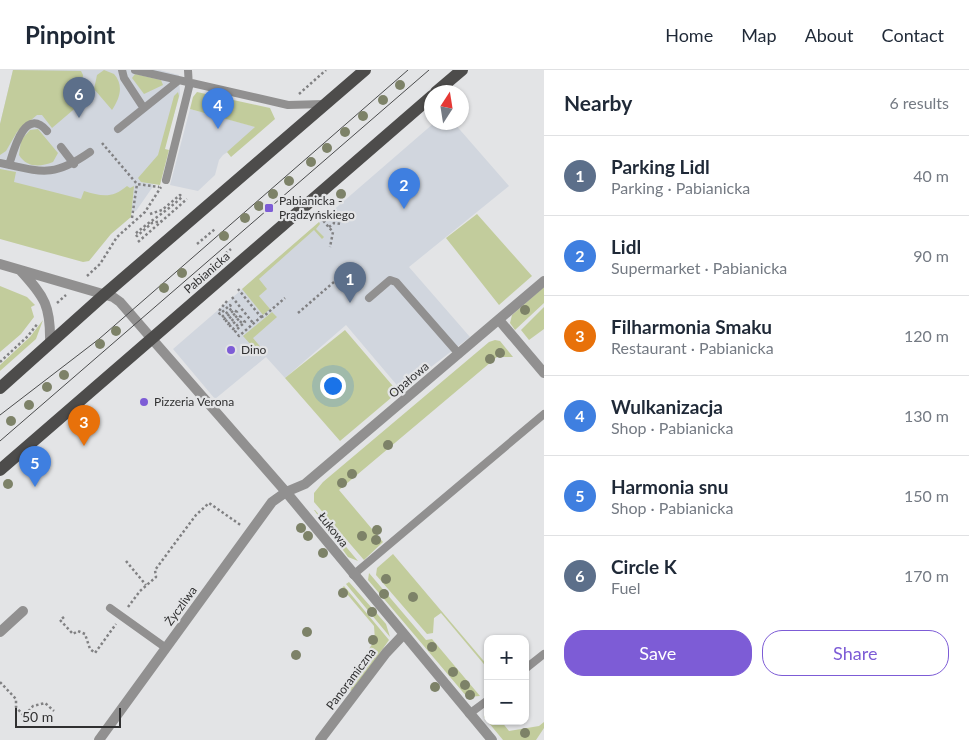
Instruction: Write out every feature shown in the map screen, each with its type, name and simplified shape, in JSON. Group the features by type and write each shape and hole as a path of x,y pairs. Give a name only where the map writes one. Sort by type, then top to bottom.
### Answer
{"main road":[{"path":"0,388 105,294 365,70"},
{"path":"444,85 462,70"},
{"name":"Pabianicka","path":"0,470 424,103"}],"street":[{"name":"Łukowa","path":"0,264 78,285 105,294 120,302 286,492 492,740"},
{"path":"19,269 33,284 49,311 50,344"},
{"name":"Opałowa","path":"286,492 305,484 544,281"},
{"path":"499,320 544,373"},
{"name":"Życzliwa","path":"99,740 272,502 286,492"},
{"path":"0,632 23,611"},
{"name":"Panoramiczna","path":"320,740 386,654 403,635"}],"lane":[{"path":"122,70 124,78 143,107"},
{"path":"135,70 288,104 324,104"},
{"path":"166,180 189,82 188,70"},
{"path":"118,129 178,80"},
{"path":"9,165 16,142 25,128 35,124 41,125 47,131"},
{"path":"61,148 74,164"},
{"path":"0,163 41,172 58,170 74,164 90,152"},
{"path":"369,298 390,280 396,282 459,354"},
{"path":"353,575 544,414"},
{"path":"110,608 166,648"},
{"path":"529,666 544,654"},
{"path":"469,714 484,703"}],"path":[{"path":"288,104 326,70"},
{"path":"102,143 137,184 132,218"},
{"path":"0,362 28,336 49,311 100,264 117,237 145,212 166,180"},
{"path":"150,214 162,210 180,195 182,197 165,212 153,218 135,234 137,236 152,223 162,221"},
{"path":"138,242 187,199"},
{"path":"320,217 333,232 330,247"},
{"path":"329,227 334,223 341,224"},
{"path":"197,244 215,229"},
{"path":"214,263 231,249"},
{"path":"298,313 349,269"},
{"path":"238,289 261,316"},
{"path":"232,297 254,323"},
{"path":"227,302 218,312 220,314 230,305 232,308 222,316 224,319 234,310 237,312 226,321 228,324 238,315 241,317 230,326 233,329 243,320 245,322 235,331 239,336 285,298"},
{"path":"64,617 60,620 73,634 78,631 85,634 90,649 95,653 146,585 156,577 155,570 196,515 209,503 243,526"},
{"path":"126,561 146,585"},
{"path":"0,682 16,699 16,707 24,716 33,706 44,703 54,711"}],"shaded area":[{"path":"13,70 159,70 179,75 180,94 152,188 136,211 0,182 0,124"},
{"path":"190,109 256,127 237,146 223,155 219,160 215,175 198,191 170,185"},
{"path":"426,130 460,130 509,186 409,267 470,337 401,390 346,325 285,378 266,357 215,399 173,349"}],"green space":[{"path":"13,70 81,71 83,75 81,91 86,99 52,128 42,115 37,115 17,132 6,151 0,155 0,124"},
{"path":"104,70 114,74 120,87 119,96 112,110 94,89 97,75"},
{"path":"135,74 161,80 163,85 144,94 132,78"},
{"path":"178,92 179,96 165,149 169,150 160,185 141,182 138,178 158,155 174,96"},
{"path":"197,92 270,108 275,119 231,157 227,152 255,127 190,109 193,97"},
{"path":"38,129 58,153 53,162 43,165 30,164 19,155 21,140 30,130"},
{"path":"0,169 16,172 14,182 81,199 84,191 111,195 127,186 130,188 134,186 131,217 111,234 89,261 83,262 0,239"},
{"path":"477,214 532,276 499,305 446,238"},
{"path":"319,222 320,224 316,229 324,237 322,239 314,230 259,279 267,289 259,296 270,309 263,315 242,289"},
{"path":"0,286 27,297 35,305 31,307 34,317 21,334 0,352"},
{"path":"544,287 544,303 515,330 510,323 512,315"},
{"path":"544,307 544,329 529,340 521,330"},
{"path":"272,312 277,317 253,338 264,351 260,355 243,336"},
{"path":"43,320 36,339 0,371 0,365 30,337"},
{"path":"345,330 398,392 340,441 285,378"},
{"path":"500,341 513,357 497,357 339,490 383,542 364,560 314,502 314,493 323,482 489,342"},
{"path":"315,510 358,561 348,557"},
{"path":"393,554 484,661 484,664 441,613 434,618 433,633 427,634 376,575 377,568"},
{"path":"369,573 426,640 432,639 480,696 467,697 368,580"},
{"path":"349,582 386,624 390,637 346,584"},
{"path":"344,586 389,640 354,690 348,691 343,687 375,640 374,626 342,588"},
{"path":"544,722 544,728 536,740 503,740 491,725 504,725 509,731 539,726"}],"tram line":[{"path":"0,415 99,339 408,70"},
{"path":"0,441 429,70"}],"place":[{"name":"Circle K","path":"79,118"},
{"name":"Wulkanizacja","path":"218,129"},
{"name":"Pabianicka - Prądzyńskiego","path":"269,208"},
{"name":"Lidl","path":"404,209"},
{"name":"Parking Lidl","path":"350,303"},
{"name":"Dino","path":"231,350"},
{"name":"Pizzeria Verona","path":"144,402"},
{"name":"Filharmonia Smaku","path":"84,446"},
{"name":"Harmonia snu","path":"35,487"}]}
